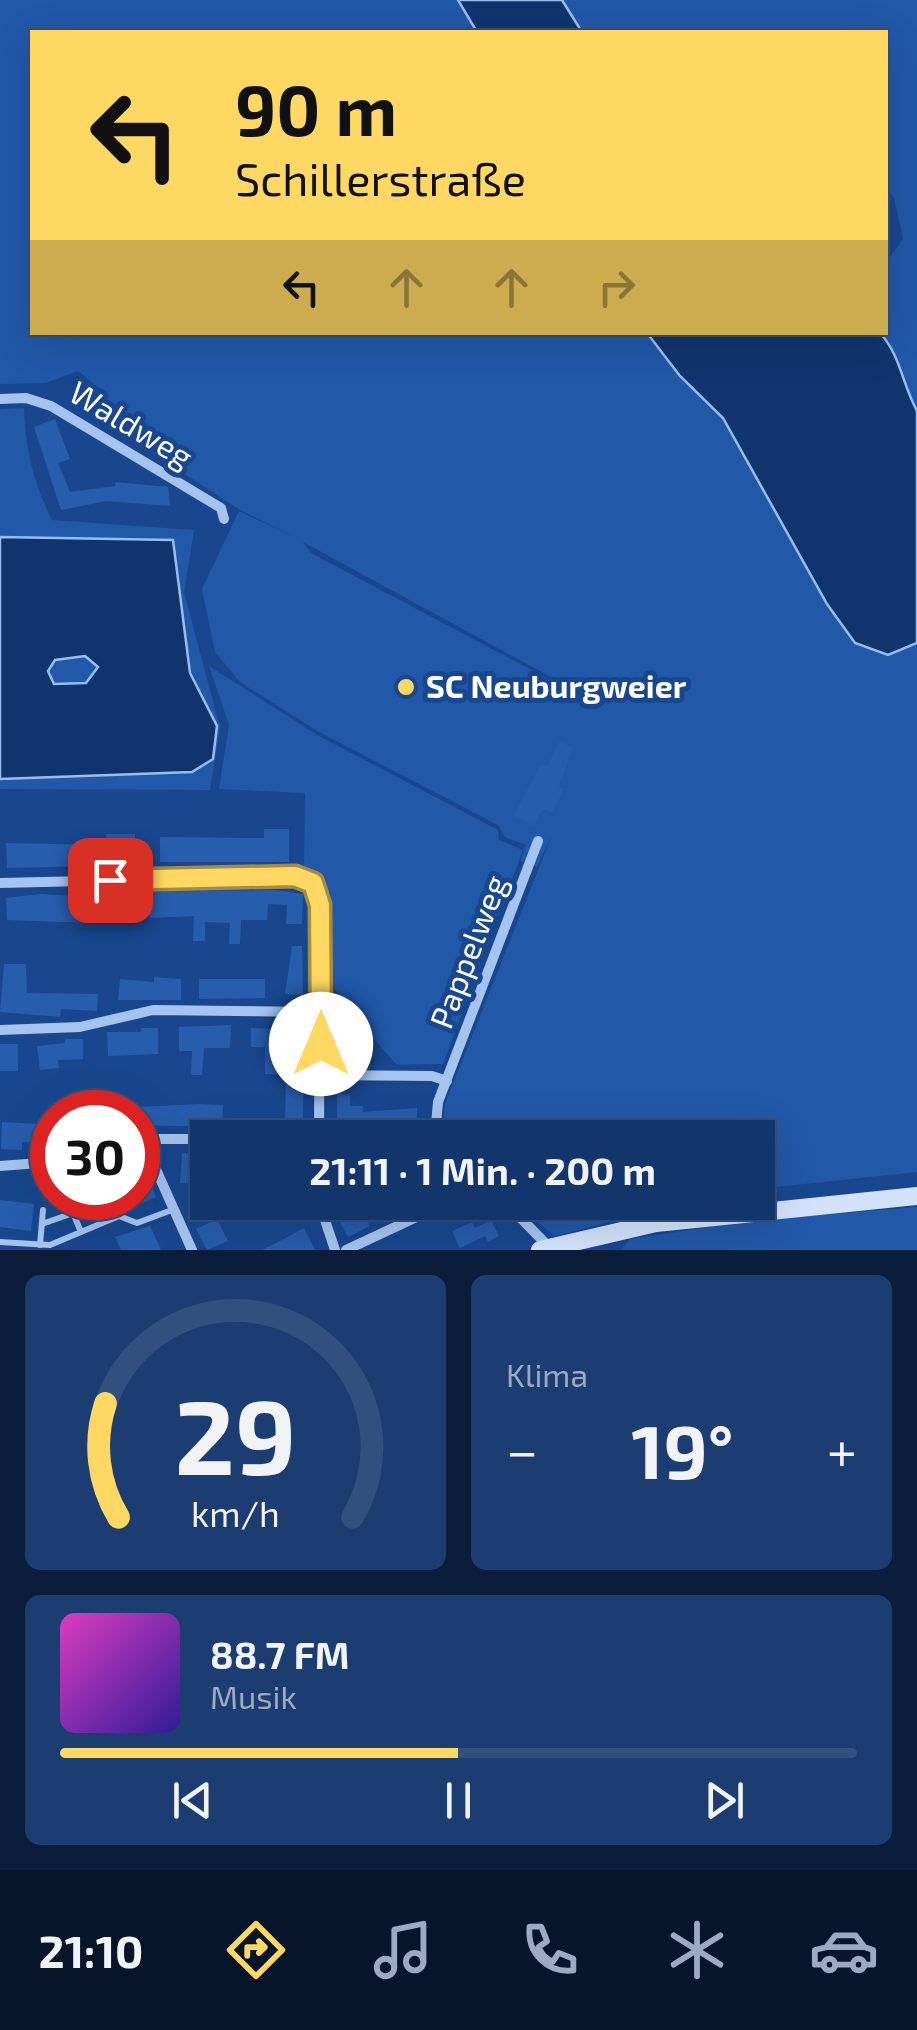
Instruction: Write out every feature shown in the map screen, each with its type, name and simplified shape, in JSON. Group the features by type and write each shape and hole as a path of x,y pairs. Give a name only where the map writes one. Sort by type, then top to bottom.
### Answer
{"main road":[{"path":"544,1249 656,1223 917,1196"}],"street":[{"name":"Waldweg","path":"0,398 26,398 50,406 220,508 224,519"},
{"name":"Pappelweg","path":"436,1120 438,1102 538,841"},
{"path":"0,883 306,879 318,889 320,905 319,1120"},
{"path":"0,1030 80,1027 153,1010 321,1012"},
{"name":"Pappelweg","path":"320,1075 432,1076 447,1081"},
{"path":"160,1138 190,1139"},
{"path":"0,1166 30,1164"},
{"path":"160,1183 192,1250"},
{"path":"325,1220 335,1250"},
{"path":"346,1250 410,1220"},
{"path":"520,1220 544,1249"}],"lane":[{"path":"0,1242 40,1246 119,1216 138,1223 172,1210"},
{"path":"42,1224 74,1213 81,1232"},
{"path":"40,1246 42,1220"}],"shaded area":[{"path":"0,0 458,0 476,30 30,30 30,335 649,335 680,376 722,418 827,604 855,643 888,655 917,643 917,1172 775,1187 775,1120 443,1120 445,1104 552,835 537,867 520,861 526,845 505,837 498,825 319,732 240,682 215,652 202,589 239,511 299,539 240,510 92,414 94,403 108,395 78,371 46,383 0,384","holes":["303,542 573,692 311,553"]},
{"path":"458,0 562,0 581,30 476,30"},
{"path":"562,0 917,0 917,411 893,351 881,335 888,335 888,260 903,239 894,198 888,191 888,30 581,30"},
{"path":"649,335 881,335 893,351 917,411 917,643 888,655 855,643 827,604 723,418 680,376"},
{"path":"24,408 32,466 52,520 194,530 184,592 220,728 210,790 0,789 0,409"},
{"path":"0,537 173,540 190,673 217,726 213,759 192,772 0,779","holes":["85,656 98,667 86,683 54,684 48,671 55,660"]},
{"path":"209,666 319,736 498,830 499,840 523,850 443,1064 397,1065 335,988 330,901 317,876 304,869 305,793 219,789 229,725"},
{"path":"917,1207 917,1250 621,1250 630,1239 775,1219"},
{"path":"535,1220 617,1220 555,1236"}],"building":[{"path":"55,419 70,459 58,463 70,492 115,486 116,482 168,487 170,506 106,501 61,510 34,427"},
{"path":"560,741 573,748 559,787 564,789 552,813 543,809 534,826 514,815 541,764 547,767"},
{"path":"264,829 289,829 289,862 160,862 160,837 264,838"},
{"path":"106,834 135,834 135,865 7,868 6,843 106,845"},
{"path":"275,890 303,894 302,924 286,924 287,905 268,904 267,920 241,920 240,944 229,944 230,923 205,922 205,941 193,941 194,916 149,918 152,891"},
{"path":"40,894 92,897 91,923 7,920 6,898"},
{"path":"292,946 302,946 303,995 285,994"},
{"path":"4,964 26,964 27,993 98,994 97,1011 61,1009 60,1017 0,1012"},
{"path":"154,977 181,979 181,1000 118,1000 120,979 154,982"},
{"path":"199,979 265,979 265,998 199,999"},
{"path":"231,1025 230,1048 204,1048 202,1075 191,1075 192,1051 179,1051 179,1027"},
{"path":"141,1028 158,1028 158,1054 108,1056 107,1032 141,1032"},
{"path":"251,1028 304,1030 303,1120 285,1120 286,1074 265,1074 265,1047 251,1047"},
{"path":"65,1039 83,1039 83,1059 58,1060 59,1068 40,1070 37,1046 65,1043"},
{"path":"0,1044 18,1044 18,1071 0,1071"},
{"path":"337,1094 350,1095 350,1106 363,1106 363,1112 417,1108 417,1120 337,1120"},
{"path":"223,1105 222,1120 190,1120 190,1126 160,1126 160,1106"},
{"path":"2,1122 30,1124 30,1142 22,1142 22,1150 1,1149"},
{"path":"182,1153 190,1153 190,1183 180,1183"},
{"path":"0,1200 30,1204 31,1231 0,1227"},
{"path":"218,1220 228,1241 207,1250 196,1229"},
{"path":"339,1220 367,1220 370,1226 348,1237"},
{"path":"491,1220 499,1236 488,1242 485,1236 460,1248 452,1231 472,1222 475,1228"},
{"path":"150,1226 161,1250 121,1250 115,1237"},
{"path":"304,1228 315,1250 262,1250 280,1241"}],"place":[{"name":"SC Neuburgweier","path":"406,687"}],"route":[{"path":"110,880 295,876 313,883 320,905 321,1044"}]}
